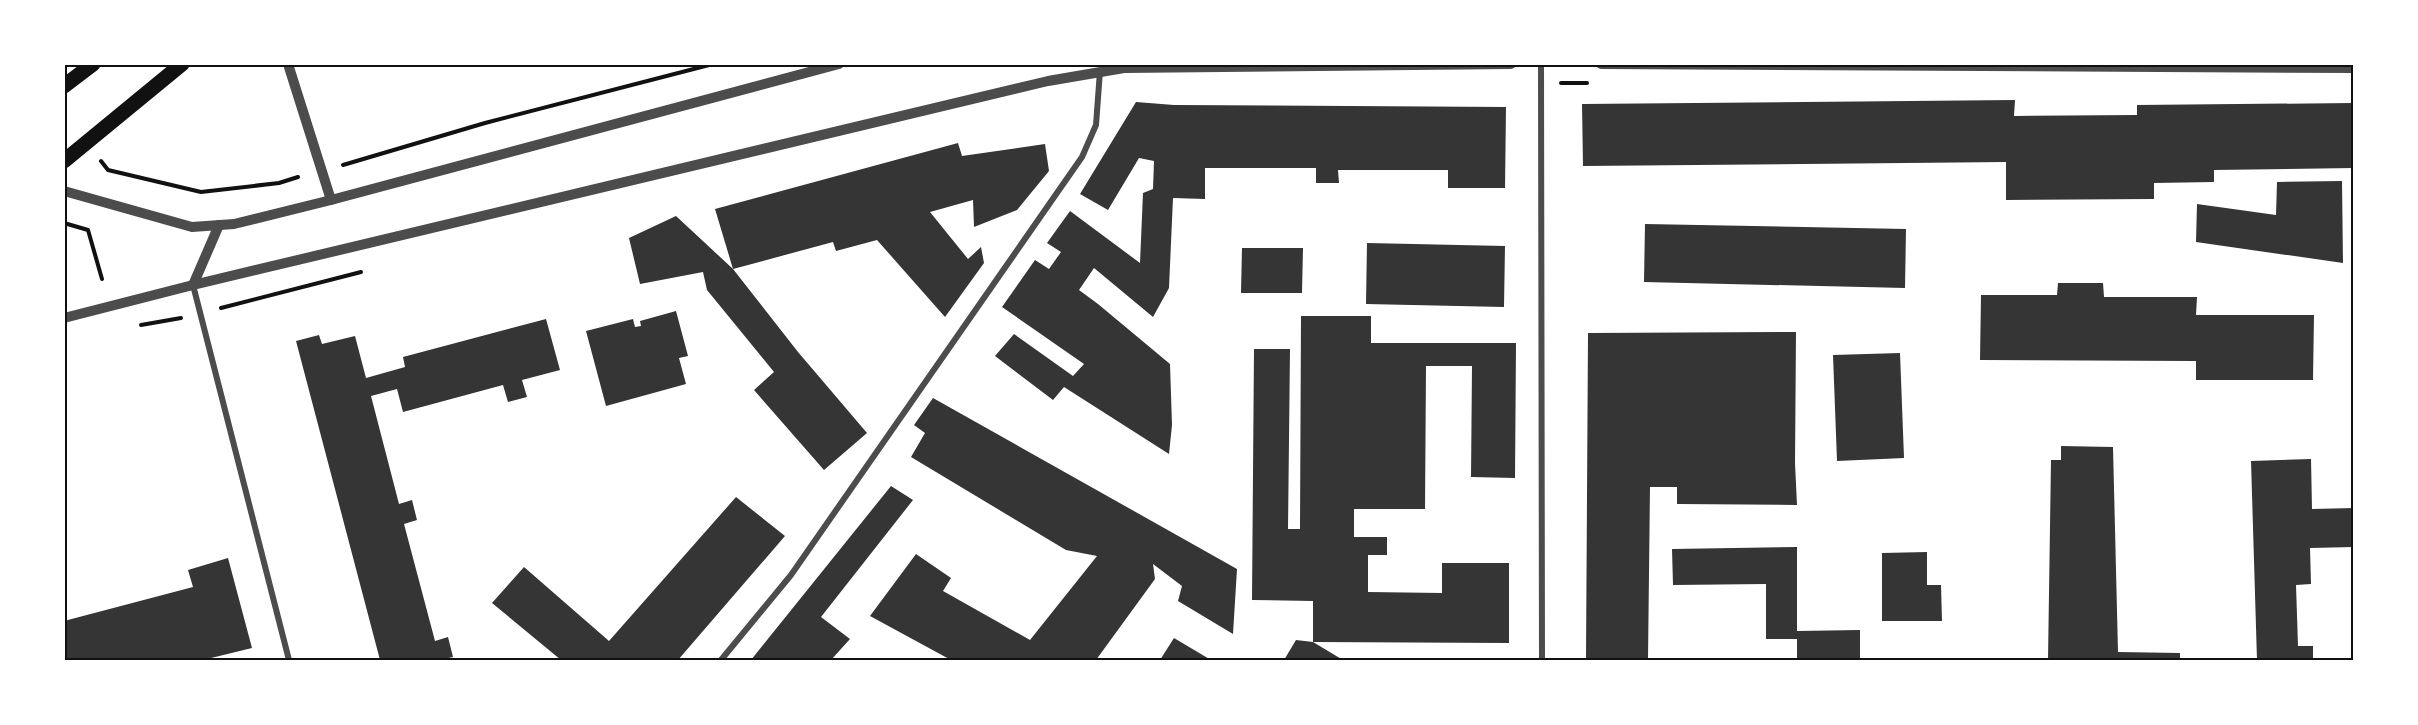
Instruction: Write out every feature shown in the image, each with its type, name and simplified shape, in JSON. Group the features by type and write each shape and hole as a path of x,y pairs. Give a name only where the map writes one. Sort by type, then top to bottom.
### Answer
{"main road":[{"path":"64,86 93,64"},
{"path":"64,161 182,64"}],"street":[{"path":"288,64 330,201"},
{"path":"64,191 192,227 234,224 330,201 839,64"},
{"path":"64,318 193,285 1036,84 1100,71 1124,68 1511,64"},
{"path":"1541,64 1542,660"},
{"path":"1601,64 2354,68"},
{"path":"721,660 791,575 1082,157 1096,125 1100,71"},
{"path":"219,225 193,285 290,660"}],"path":[{"path":"390,152 485,123 713,64"},
{"path":"108,170 201,192 279,183"},
{"path":"64,223 88,230 102,279"}],"building":[{"path":"2015,100 2014,116 2137,115 2137,105 2354,103 2354,168 2214,170 2214,182 2154,183 2154,199 2006,200 2006,162 1583,166 1582,104"},
{"path":"1136,102 1174,105 1506,107 1505,188 1448,188 1448,170 1338,170 1339,183 1316,183 1316,168 1205,168 1205,199 1173,198 1169,288 1153,317 1094,268 1079,290 1170,364 1172,425 1169,454 1064,387 1053,400 995,356 1014,334 1073,376 1084,364 1002,307 1035,260 1049,269 1061,252 1047,243 1070,211 1140,263 1143,193 1153,189 1154,161 1139,158 1108,210 1080,194"},
{"path":"958,143 962,156 1045,144 1049,171 1017,210 974,227 973,200 930,212 968,259 981,247 984,263 945,317 877,240 836,251 833,242 733,269 715,209"},
{"path":"2342,181 2343,263 2196,242 2197,204 2276,215 2277,182"},
{"path":"676,216 733,269 798,352 867,433 824,470 754,390 774,372 707,290 703,272 640,284 629,238"},
{"path":"1645,224 1906,229 1905,288 1644,282"},
{"path":"1367,243 1505,246 1504,307 1366,304"},
{"path":"1242,248 1303,248 1302,293 1241,293"},
{"path":"2058,283 2103,283 2104,297 2197,297 2196,315 2314,315 2313,380 2196,380 2196,361 1980,360 1981,295 2057,295"},
{"path":"676,311 688,356 679,358 686,384 606,406 586,331 633,319 635,327 641,326 640,321"},
{"path":"1301,316 1371,316 1371,343 1516,343 1515,478 1471,477 1472,366 1426,366 1425,509 1354,509 1354,537 1387,537 1387,555 1368,555 1368,592 1442,593 1442,563 1509,563 1509,643 1313,642 1313,601 1252,600 1254,349 1290,349 1288,529 1300,529"},
{"path":"546,319 560,370 522,380 527,397 508,402 503,385 403,412 397,389 371,396 399,504 412,500 417,520 404,524 435,641 448,637 453,657 440,660 380,660 296,341 319,335 322,344 355,336 366,378 405,367 403,357"},
{"path":"1796,332 1797,505 1677,504 1677,487 1650,487 1648,660 1586,660 1588,333"},
{"path":"1900,353 1904,458 1837,461 1833,355"},
{"path":"933,398 1237,569 1233,634 1178,601 1182,586 1153,564 1155,579 1096,660 951,660 870,616 916,554 951,578 943,591 1030,640 1097,556 1066,550 911,457 925,433 914,425"},
{"path":"2061,446 2113,447 2118,652 2180,653 2180,660 2048,660 2051,460 2061,460"},
{"path":"2311,459 2312,509 2354,508 2354,547 2310,548 2311,584 2296,585 2298,646 2313,646 2313,660 2257,660 2251,461"},
{"path":"891,486 913,500 821,617 850,639 831,660 751,660"},
{"path":"736,497 785,536 678,660 561,660 492,603 524,567 609,641"},
{"path":"1797,547 1797,631 1860,630 1860,660 1797,660 1797,639 1766,639 1766,584 1673,585 1672,549"},
{"path":"1927,552 1927,585 1941,585 1942,621 1882,621 1882,553"},
{"path":"228,558 252,648 203,660 64,660 64,621 193,587 188,570"},
{"path":"1174,638 1211,660 1160,660"},
{"path":"1296,640 1313,642 1343,660 1284,660"}]}
